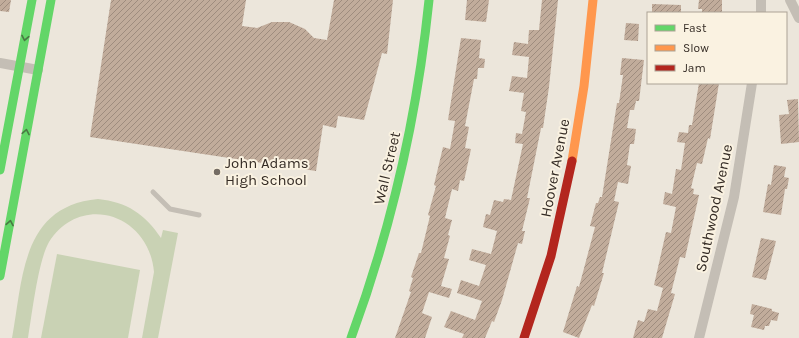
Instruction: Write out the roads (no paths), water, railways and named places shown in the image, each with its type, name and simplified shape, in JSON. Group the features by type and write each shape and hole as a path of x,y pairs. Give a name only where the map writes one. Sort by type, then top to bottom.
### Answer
{"street":[{"path":"2,169 19,66 32,0"},
{"path":"0,276 16,170 38,70 51,0"},
{"name":"Wall Street","path":"351,338 370,285 404,166 419,82 429,0"},
{"name":"Hoover Avenue","path":"524,338 550,256 570,174 583,94 593,0"},
{"path":"761,0 761,12"},
{"path":"790,0 799,18"},
{"path":"0,63 38,70"},
{"name":"Southwood Avenue","path":"699,338 732,204 752,84"}],"lane":[{"path":"153,192 170,210 200,215"}],"place":[{"name":"John Adams High School","path":"217,172"}]}
